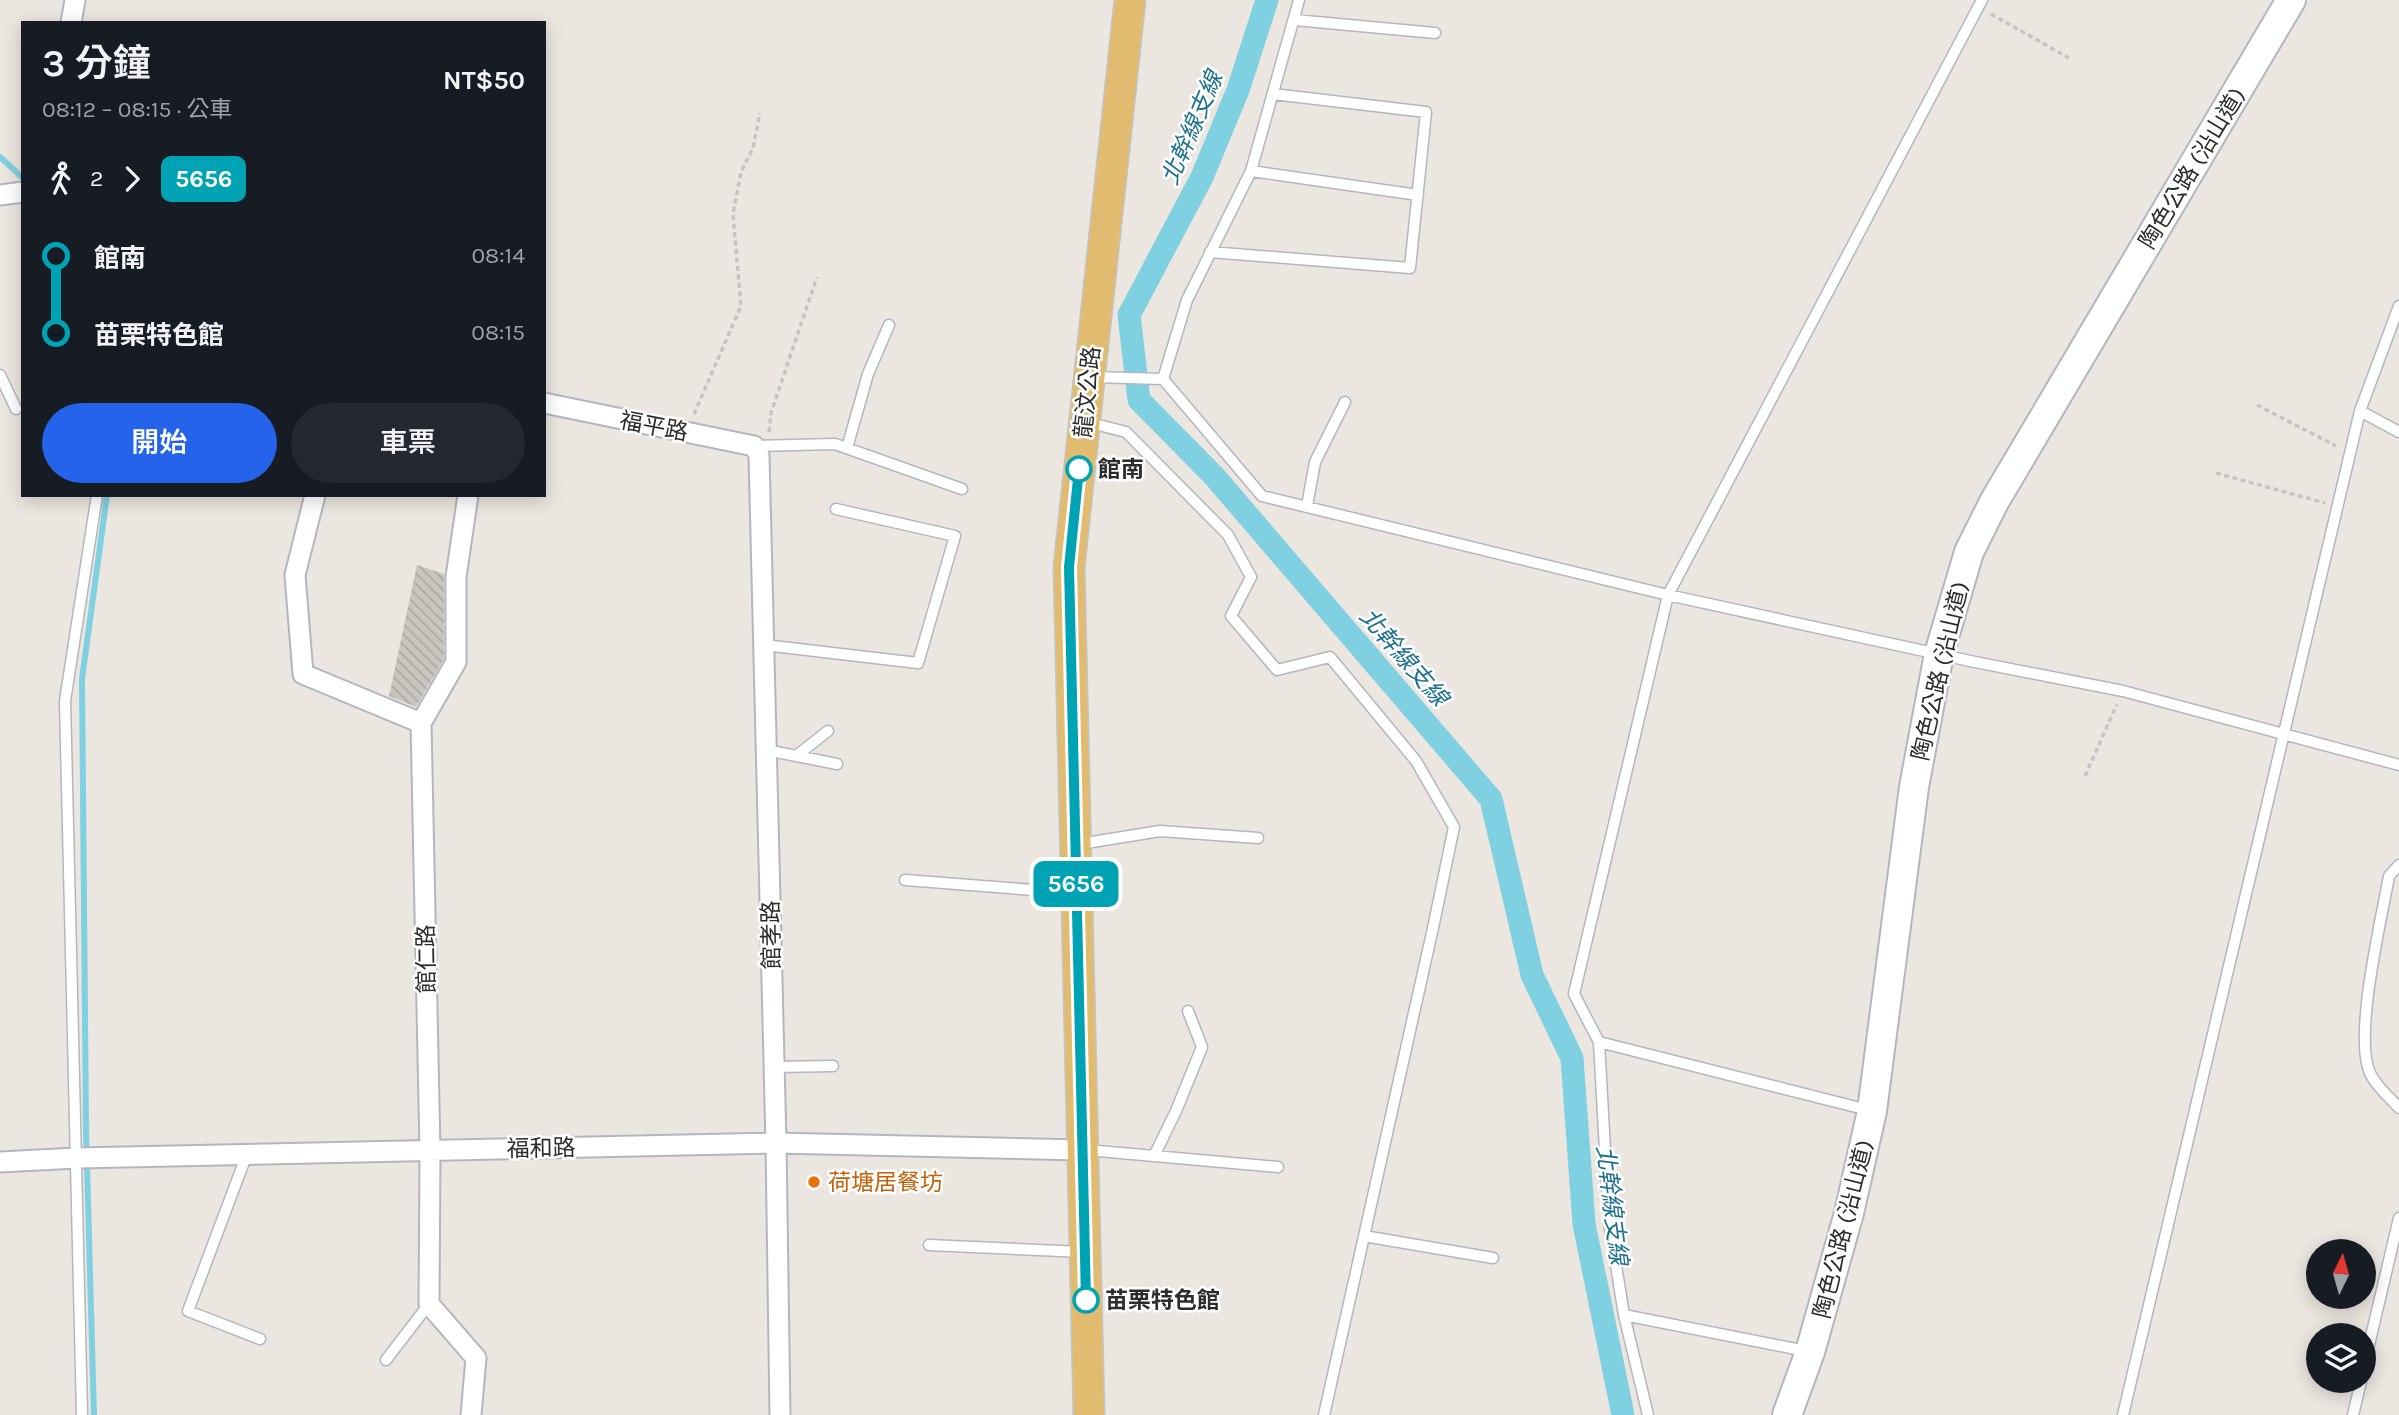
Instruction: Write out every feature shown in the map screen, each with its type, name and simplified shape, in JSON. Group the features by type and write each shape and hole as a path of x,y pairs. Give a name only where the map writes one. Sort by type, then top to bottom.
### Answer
{"main road":[{"name":"龍汶公路","path":"1089,1415 1069,567 1130,0"},
{"name":"陶色公路 (沿山道)","path":"1787,1415 1810,1352 1849,1213 1872,1111 1914,787 1939,654 1969,552 1994,502 2291,0"}],"street":[{"path":"71,21 75,0"},
{"path":"0,195 21,192"},
{"name":"福平路","path":"546,403 760,449"},
{"name":"館孝路","path":"760,449 776,1143 779,1415"},
{"path":"314,497 295,575 303,674 421,723 457,662 456,577 468,497"},
{"name":"館仁路","path":"421,723 430,1151 429,1304"},
{"name":"福和路","path":"0,1162 77,1158 776,1143 1082,1150"},
{"path":"429,1304 477,1358 471,1415"}],"lane":[{"path":"1163,379 1187,300 1251,171 1299,0"},
{"path":"1648,1415 1624,1315 1609,1222 1599,1042 1574,994 1668,595 1980,3"},
{"path":"1294,20 1435,33"},
{"path":"1210,252 1410,268 1426,112 1273,94"},
{"path":"1251,171 1418,195"},
{"path":"2123,1415 2360,411 2399,306"},
{"path":"847,448 868,374 890,325"},
{"path":"0,375 16,409"},
{"path":"1088,377 1163,379 1262,495 1668,595 2123,691 2399,765"},
{"path":"1307,506 1315,462 1345,402"},
{"path":"2360,411 2399,432"},
{"path":"1084,421 1126,432 1228,535 1251,577 1231,615 1278,670 1330,657 1416,761 1454,827 1324,1415"},
{"path":"760,449 835,444 962,489"},
{"path":"82,1415 65,701 97,497"},
{"path":"764,645 918,663 955,536 836,509"},
{"path":"796,756 828,731"},
{"path":"766,751 837,764"},
{"path":"1076,845 1160,831 1258,838"},
{"path":"2399,865 2389,876 2367,1001 2365,1052 2370,1074 2399,1108"},
{"path":"905,880 1077,893"},
{"path":"1154,1156 1202,1047 1188,1011"},
{"path":"1599,1042 1872,1111"},
{"path":"774,1067 833,1066"},
{"path":"1082,1150 1278,1167"},
{"path":"247,1154 188,1311 260,1339"},
{"path":"2374,1323 2399,1218"},
{"path":"1364,1236 1493,1258"},
{"path":"929,1245 1085,1252"},
{"path":"386,1360 429,1304"},
{"path":"1624,1315 1810,1352"},
{"path":"2353,1415 2358,1393"}],"path":[{"path":"1980,3 2068,58"},
{"path":"686,432 741,306 733,214 741,172 753,148 760,113"},
{"path":"760,449 817,277"},
{"path":"2258,405 2350,453"},
{"path":"2216,472 2337,506"},
{"path":"2085,776 2123,691"}],"building":[{"path":"417,565 444,574 444,659 416,707 389,696"}],"waterway":[{"name":"北幹線支線","path":"1267,0 1238,90 1202,177 1129,315 1139,400 1214,476 1491,799 1532,975 1572,1058 1584,1224 1623,1415"},
{"path":"0,157 21,176"},
{"path":"94,1415 86,1130 82,679 107,497"}],"bus line":[{"name":"5656","path":"1079,469 1069,567 1086,1300"}],"place":[{"name":"館南","path":"1079,469"},
{"name":"荷塘居餐坊","path":"814,1182"},
{"name":"苗栗特色館","path":"1086,1300"}]}
